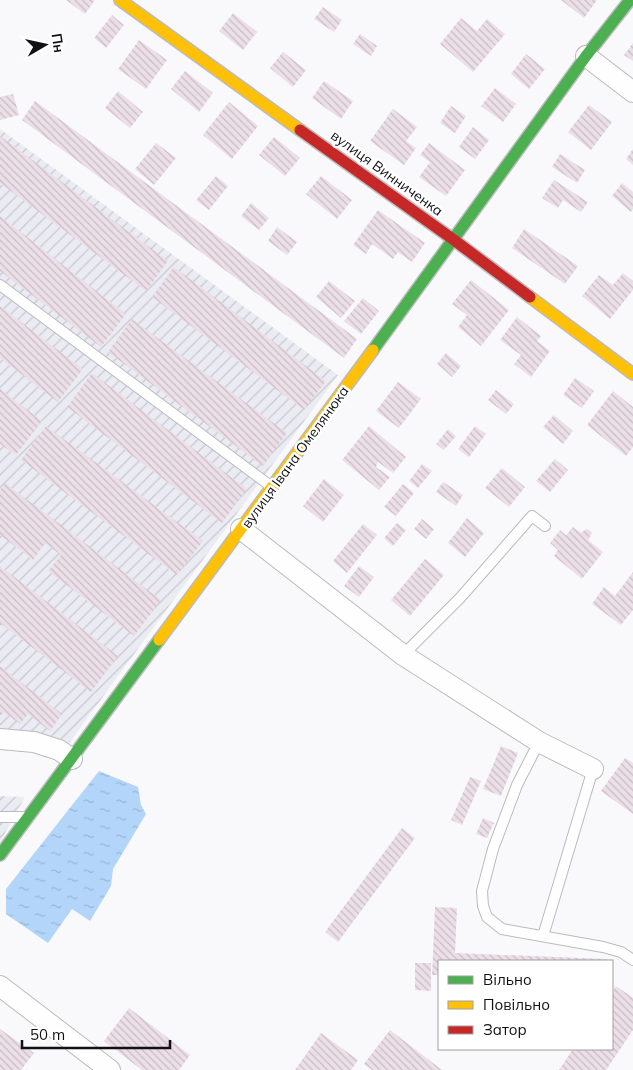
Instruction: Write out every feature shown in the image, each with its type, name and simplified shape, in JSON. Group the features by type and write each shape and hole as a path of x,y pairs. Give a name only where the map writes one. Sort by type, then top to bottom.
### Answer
{"street":[{"name":"вулиця Винниченка","path":"120,0 454,240 633,374"},
{"name":"вулиця Івана Омелянюка","path":"0,855 273,487 586,56 630,0"},
{"path":"586,56 633,92"},
{"path":"241,529 403,655 539,742 593,769"},
{"path":"0,739 34,742 59,750 72,759"},
{"path":"0,986 110,1070"}],"lane":[{"path":"0,286 273,487"},
{"path":"403,655 460,598 532,516 545,526"},
{"path":"539,742 518,785 493,848 482,891 483,906 487,917 502,929 603,947 621,952 633,960"},
{"path":"543,936 593,769"},
{"path":"0,817 30,816"}],"shaded area":[{"path":"0,129 338,375 67,746 0,744"},
{"path":"0,796 25,797 0,842"}],"water":[{"path":"99,771 138,787 141,805 146,814 113,869 111,886 90,921 72,909 48,943 6,914 6,889"}],"building":[{"path":"66,0 95,0 85,14"},
{"path":"561,0 597,0 584,18"},
{"path":"323,7 342,20 334,32 314,19"},
{"path":"233,13 257,32 243,50 219,31"},
{"path":"112,15 124,25 106,48 94,38"},
{"path":"461,18 477,31 487,19 505,34 473,72 440,44"},
{"path":"360,34 377,46 371,56 353,44"},
{"path":"139,40 167,60 146,89 118,69"},
{"path":"633,43 633,61 624,55"},
{"path":"283,52 306,70 293,87 270,68"},
{"path":"526,54 545,69 529,89 511,74"},
{"path":"185,71 213,93 199,112 171,89"},
{"path":"324,81 353,101 341,119 312,98"},
{"path":"495,88 516,104 503,122 481,106"},
{"path":"118,91 143,112 130,128 105,108"},
{"path":"13,94 19,115 0,120 0,97"},
{"path":"35,101 357,339 344,358 22,120"},
{"path":"229,102 258,126 232,159 203,135"},
{"path":"589,105 612,122 591,150 568,132"},
{"path":"451,106 466,116 455,133 440,123"},
{"path":"393,109 417,127 406,141 416,148 404,165 370,141"},
{"path":"473,127 489,140 475,159 459,147"},
{"path":"0,136 168,261 146,291 0,183"},
{"path":"274,137 300,158 285,176 259,155"},
{"path":"156,143 176,158 154,185 135,169"},
{"path":"429,143 465,170 446,196 419,177 430,162 420,155"},
{"path":"633,149 633,165 626,159"},
{"path":"560,154 585,170 577,183 552,167"},
{"path":"216,176 228,186 209,210 196,200"},
{"path":"321,176 352,200 337,219 306,194"},
{"path":"554,180 588,202 581,212 563,200 558,208 542,198"},
{"path":"622,183 633,192 633,209 631,212 612,196"},
{"path":"251,203 269,218 259,230 241,216"},
{"path":"378,210 425,243 412,262 398,252 393,259 372,244 366,254 353,245"},
{"path":"0,216 126,314 101,347 0,271"},
{"path":"277,227 297,242 287,255 268,241"},
{"path":"524,229 578,266 565,284 512,248"},
{"path":"174,267 326,381 304,410 152,297"},
{"path":"623,273 633,281 633,290 610,319 582,296 599,275 613,285"},
{"path":"471,280 509,310 481,346 458,327 467,315 452,304"},
{"path":"329,281 355,301 341,318 316,297"},
{"path":"363,298 379,311 361,334 344,321"},
{"path":"0,306 83,369 58,402 0,358"},
{"path":"517,317 541,336 537,341 550,351 531,377 514,364 521,355 500,340"},
{"path":"132,319 287,433 263,466 108,352"},
{"path":"446,353 461,366 452,377 437,364"},
{"path":"92,373 247,489 222,523 67,407"},
{"path":"575,378 594,391 582,408 563,395"},
{"path":"398,382 421,399 399,428 376,411"},
{"path":"0,389 42,421 16,455 0,444"},
{"path":"496,390 514,404 506,414 488,400"},
{"path":"613,391 633,407 633,447 626,456 587,425"},
{"path":"554,415 573,431 563,444 543,427"},
{"path":"46,426 203,541 177,575 21,460"},
{"path":"369,426 406,457 393,473 378,462 376,467 390,477 379,490 342,460"},
{"path":"475,426 486,434 469,457 458,449"},
{"path":"448,429 456,436 444,450 436,444"},
{"path":"555,459 568,470 550,492 536,481"},
{"path":"422,464 432,471 418,488 409,481"},
{"path":"502,468 525,487 509,507 485,488"},
{"path":"324,479 344,495 323,522 303,506"},
{"path":"443,482 463,495 456,506 436,492"},
{"path":"5,483 161,600 134,636 48,571 61,555 45,543 33,560 0,535 0,490"},
{"path":"403,484 414,493 396,516 384,507"},
{"path":"467,518 484,533 465,557 448,543"},
{"path":"422,519 434,529 426,539 414,529"},
{"path":"397,523 406,530 393,546 384,538"},
{"path":"363,524 377,535 347,573 333,561"},
{"path":"573,527 581,533 586,529 589,530 592,533 588,540 603,552 582,579 554,556 558,550 550,543 560,530 566,535"},
{"path":"425,559 444,575 410,616 391,600"},
{"path":"0,566 118,656 91,692 0,623"},
{"path":"359,566 374,577 359,597 344,586"},
{"path":"633,572 633,610 621,625 592,604 604,587 615,596"},
{"path":"0,666 62,714 50,731 28,714 20,724 4,712 0,716"},
{"path":"501,746 518,753 501,796 483,789"},
{"path":"625,758 633,763 633,814 601,791"},
{"path":"470,777 481,781 462,825 451,820"},
{"path":"483,818 494,823 487,838 476,834"},
{"path":"402,828 415,838 338,942 325,932"},
{"path":"435,907 457,908 455,953 607,959 438,960 438,975 432,975"},
{"path":"415,963 431,963 431,991 415,990"},
{"path":"616,986 633,998 633,1030 606,1070 559,1070 572,1050 613,1050 613,990"},
{"path":"129,1008 190,1055 179,1070 142,1070 104,1041"},
{"path":"0,1029 34,1053 21,1070 0,1070"},
{"path":"390,1030 442,1070 372,1070 364,1064"},
{"path":"321,1033 358,1060 351,1070 295,1070"}],"traffic: fast":[{"path":"373,350 586,56 630,0"},
{"path":"0,855 159,640"}],"traffic: slow":[{"path":"120,0 300,130"},
{"path":"530,297 633,374"},
{"path":"159,640 373,350"}],"traffic: jam":[{"path":"300,130 530,297"}]}
